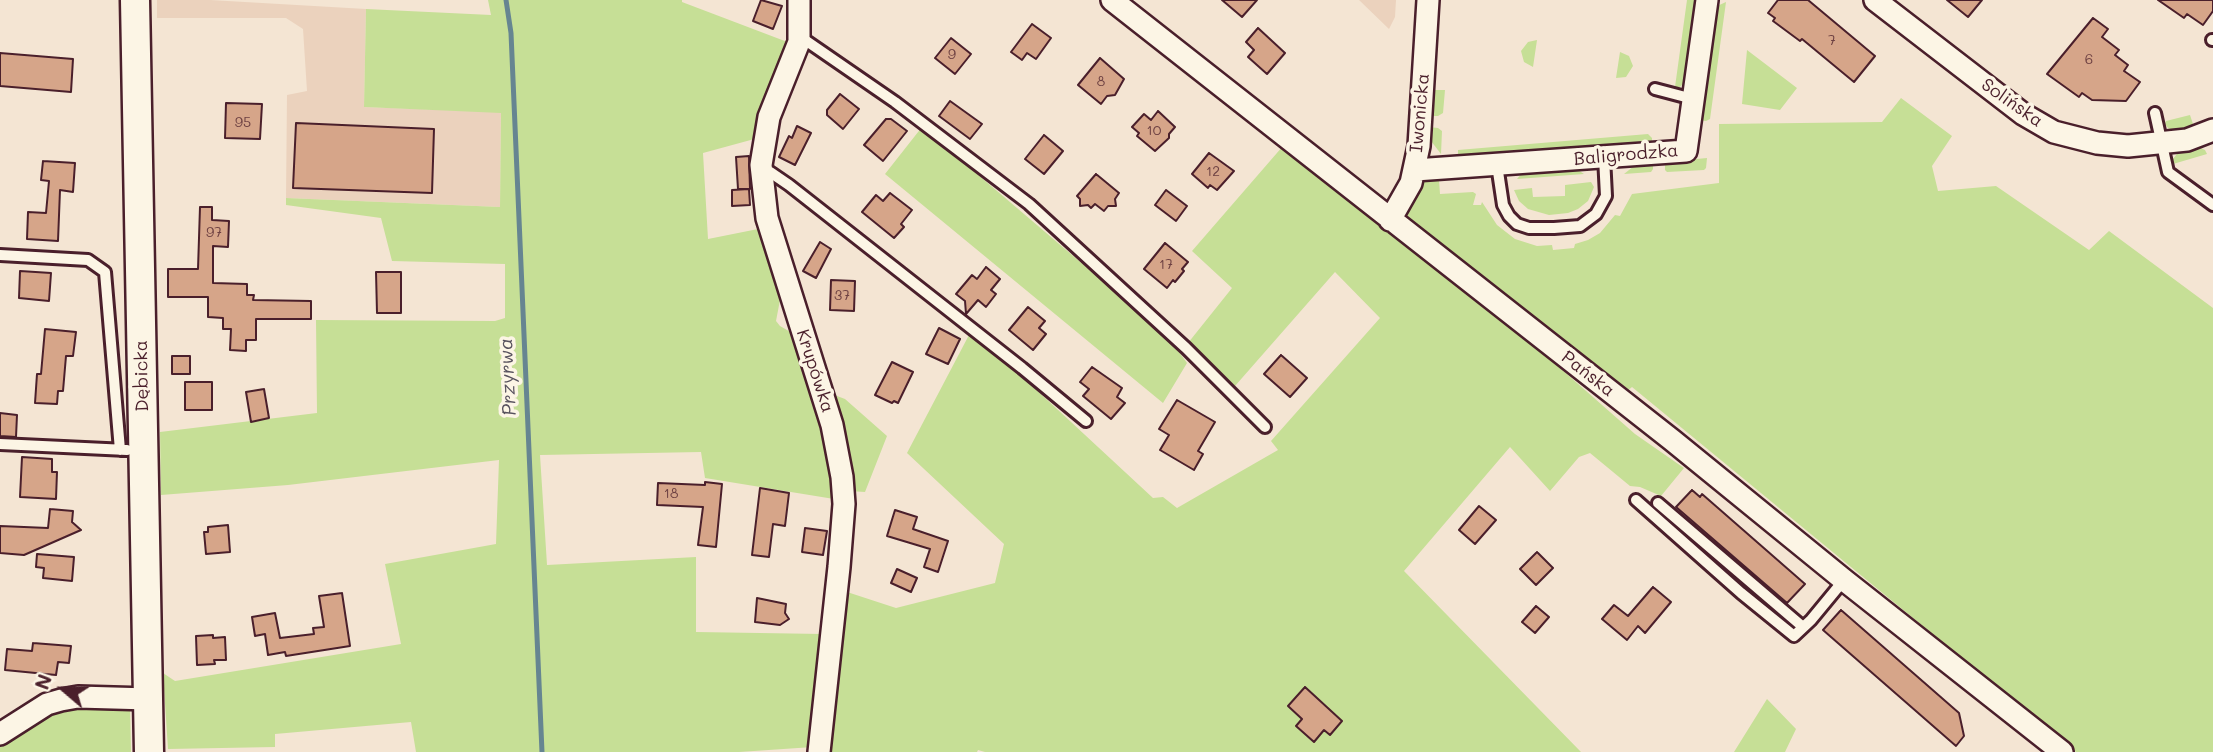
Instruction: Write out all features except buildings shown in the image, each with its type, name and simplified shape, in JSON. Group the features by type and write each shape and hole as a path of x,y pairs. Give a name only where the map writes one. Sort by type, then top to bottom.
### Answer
{"street":[{"name":"Dębicka","path":"135,0 132,451 149,699 149,752"},
{"name":"Krupówka","path":"799,0 799,39 769,117 763,147 762,172 767,218 827,406 842,477 844,504 841,554 818,752"},
{"name":"Pańska","path":"1112,0 1672,440 2062,752"},
{"name":"Iwonicka","path":"1390,220 1402,202 1415,170 1422,108 1428,0"},
{"name":"Baligrodzka","path":"1415,170 1686,151 1707,0"},
{"name":"Solińska","path":"1875,0 2023,114 2054,132 2097,143 2128,146 2211,136"},
{"path":"0,734 47,704 61,700 78,697 149,699"}],"lane":[{"path":"799,39 805,40 895,102 1029,204 1186,348 1265,426"},
{"path":"1655,89 1693,99"},
{"path":"2155,113 2168,172 2213,205"},
{"path":"1497,165 1503,205 1517,224 1529,228 1554,228 1580,226 1596,214 1606,196 1604,158"},
{"path":"762,172 770,172 809,201 1086,421"},
{"path":"0,255 88,260 105,272 132,451 0,444"},
{"path":"1636,500 1794,636 1844,580"},
{"path":"1658,503 1803,627"}],"shaded area":[{"path":"157,0 210,0 366,9 364,107 501,112 500,207 286,198 287,95 307,91 303,29 286,18 157,18"},
{"path":"1359,0 1396,0 1395,17 1389,29"}],"green space":[{"path":"488,0 682,0 790,43 762,101 758,138 703,153 708,239 763,228 779,290 776,321 799,337 816,392 835,484 834,499 705,478 701,452 540,455 547,565 696,557 696,632 823,634 813,747 739,752 416,752 411,722 275,734 275,747 168,749 163,673 175,681 401,644 385,564 496,544 499,460 288,485 161,495 160,432 317,413 316,320 495,321 505,318 505,264 392,261 381,218 286,205 286,198 500,207 501,113 364,107 366,9 491,15"},
{"path":"1687,0 1699,0 1688,79 1680,87 1675,87"},
{"path":"1726,2 1710,119 1698,120 1715,7"},
{"path":"1537,40 1533,67 1524,62 1521,51 1528,42"},
{"path":"1747,50 1797,88 1780,110 1742,104"},
{"path":"1620,52 1629,56 1633,66 1626,77 1616,78"},
{"path":"1433,90 1445,90 1443,113 1438,116 1430,116"},
{"path":"1901,98 1952,136 1932,166 1938,191 1996,186 2089,250 2109,231 2213,308 2213,752 2076,752 1632,387 1625,393 1406,221 1407,209 1420,185 1425,181 1439,180 1440,194 1476,194 1473,205 1481,205 1482,202 1497,225 1515,239 1537,246 1552,245 1553,250 1574,248 1575,244 1600,233 1615,215 1620,216 1632,194 1719,183 1719,124 1882,122"},
{"path":"2190,115 2193,124 2190,129 2177,132 2165,124 2166,121"},
{"path":"922,127 1126,301 1179,352 1187,363 1163,403 885,174"},
{"path":"1429,127 1442,131 1441,154 1431,141"},
{"path":"1648,134 1652,138 1652,146 1458,161 1458,150"},
{"path":"1283,146 1340,195 1494,310 1635,434 1684,468 1661,496 1640,487 1630,486 1590,453 1579,457 1550,491 1510,447 1404,571 1581,752 825,752 844,591 896,608 995,583 1004,544 907,453 969,335 1016,371 1153,498 1163,497 1177,508 1278,450 1271,441 1380,318 1335,272 1235,386 1188,343 1232,288 1192,251"},
{"path":"2196,146 2207,154 2173,164 2173,159 2180,150"},
{"path":"1707,158 1704,170 1665,170 1665,162"},
{"path":"1653,163 1651,172 1624,174 1634,166"},
{"path":"1578,170 1584,174 1517,179 1522,173"},
{"path":"1591,182 1594,187 1588,201 1578,209 1549,215 1528,209 1519,201 1514,190 1532,188 1533,197 1565,196 1565,185"},
{"path":"829,393 845,399 887,436 865,492 849,491"},
{"path":"1767,699 1796,729 1785,752 1734,752"},
{"path":"64,706 130,707 131,752 0,752 0,743"}],"waterway":[{"name":"Przyrwa","path":"506,0 511,33 542,752"}]}
